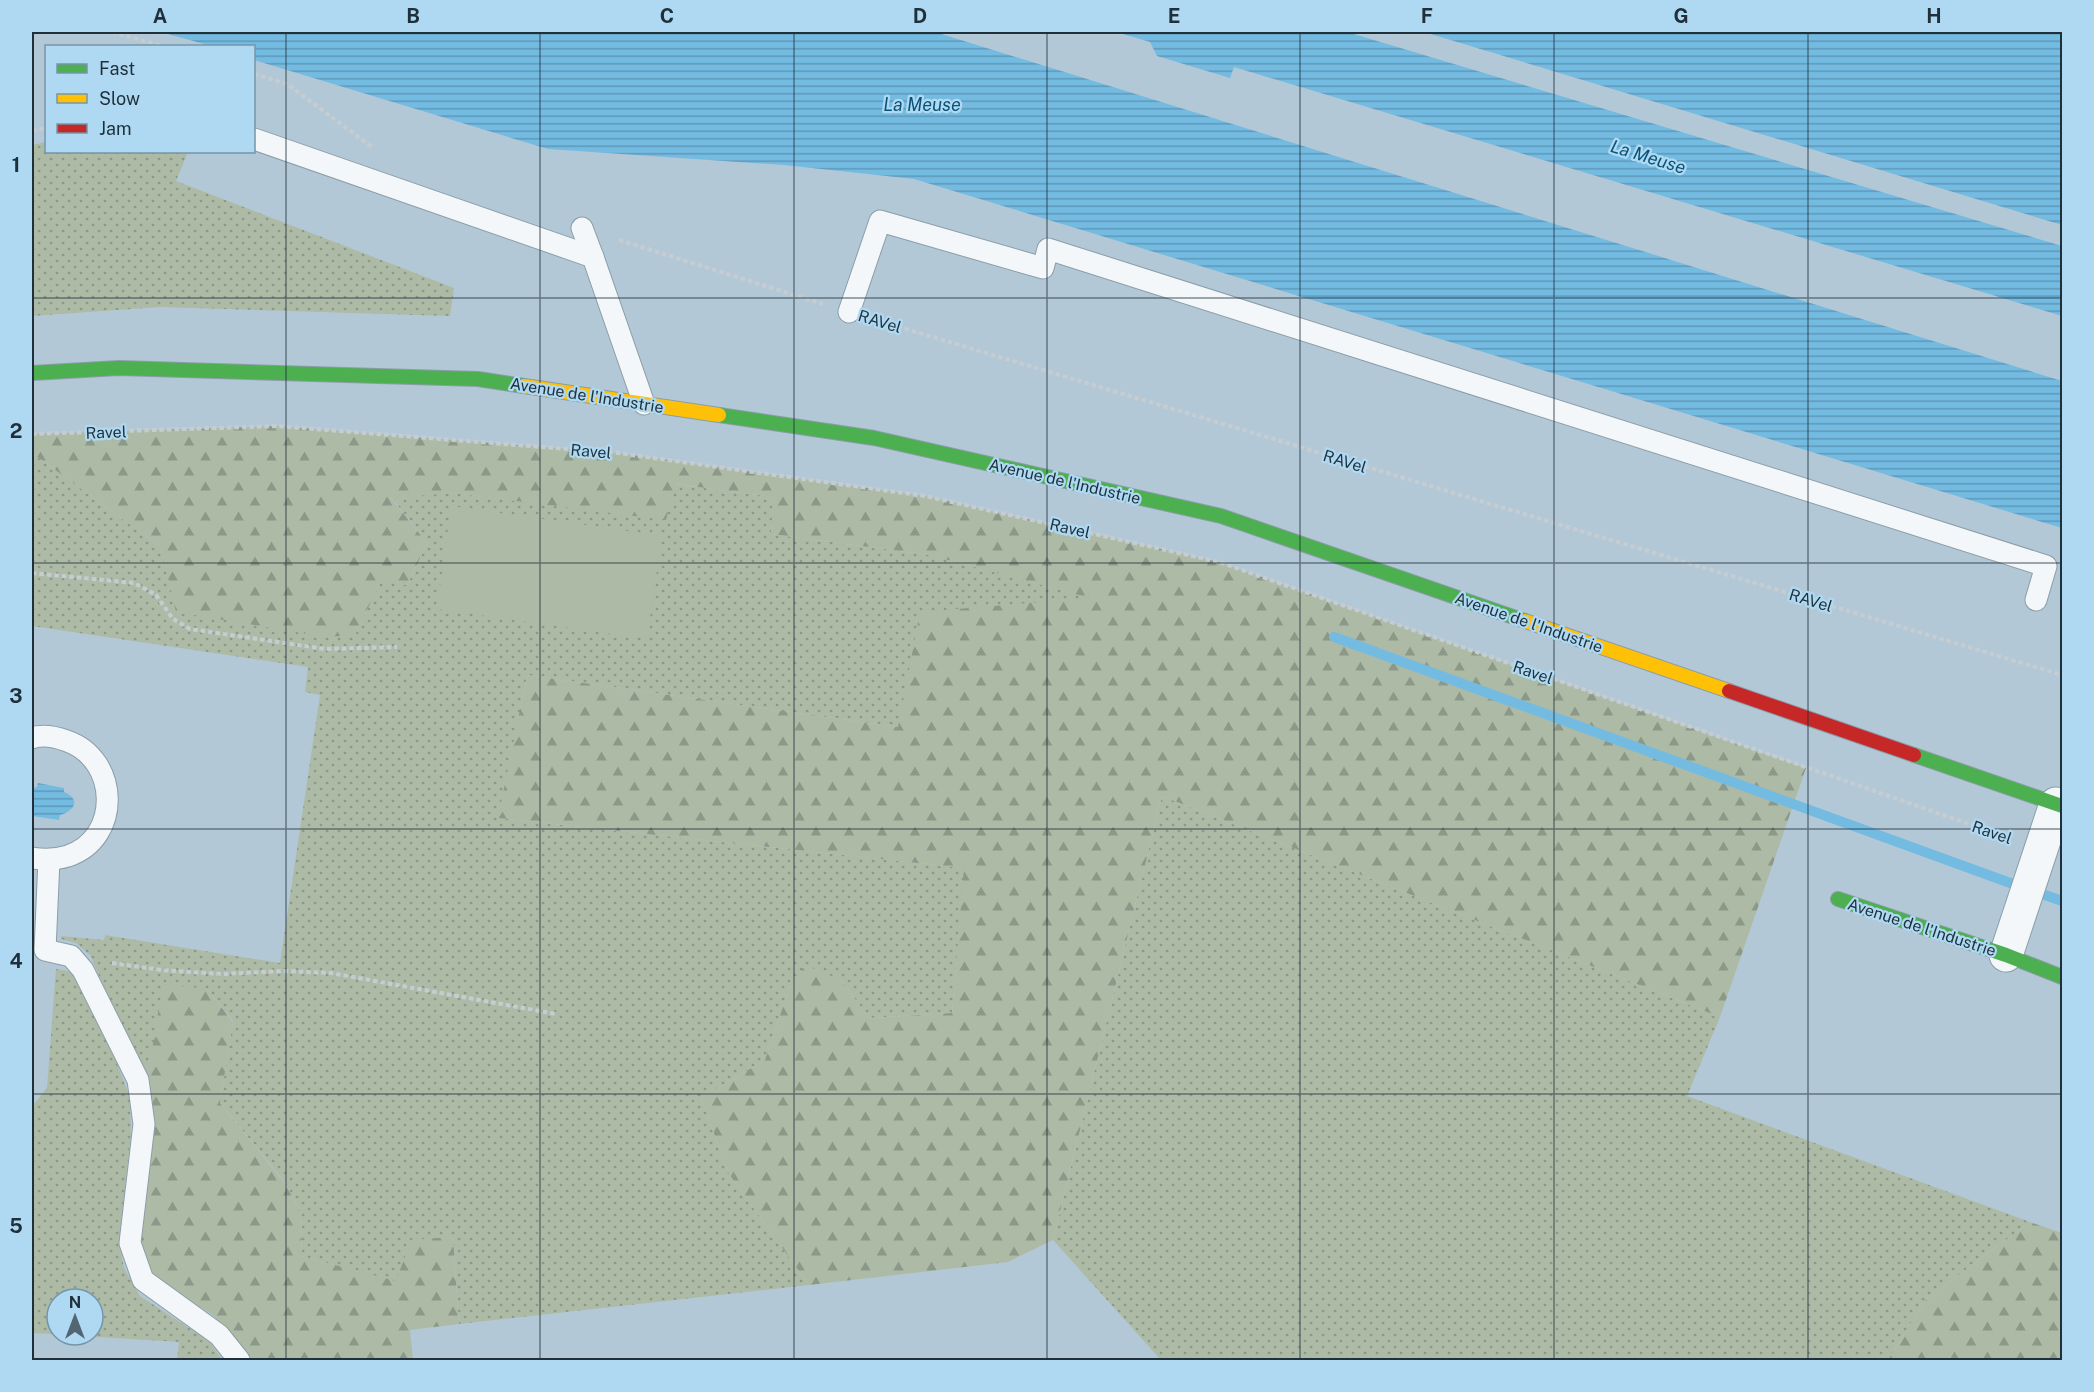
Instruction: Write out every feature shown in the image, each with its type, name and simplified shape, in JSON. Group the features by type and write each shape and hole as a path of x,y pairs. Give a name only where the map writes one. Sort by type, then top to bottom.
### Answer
{"main road":[{"name":"Avenue de l'Industrie","path":"32,373 119,368 478,379 874,438 1221,516 2059,805"},
{"name":"Avenue de l'Industrie","path":"1838,899 2006,955 2062,977"}],"street":[{"name":"Avenue de l'Industrie","path":"2006,955 2041,849 2059,805"}],"lane":[{"path":"255,139 593,257"},
{"path":"849,312 880,221 1043,268 1048,249 2046,566 2036,600"},
{"path":"582,228 644,404"},
{"path":"32,738 57,737 76,744 92,756 103,773 109,792 107,812 99,831 86,846 69,856 40,859 45,950 71,956 83,970 138,1080 144,1124 130,1243 142,1280 219,1335 239,1360"}],"path":[{"path":"112,32 158,45"},
{"name":"RAVel","path":"628,243 849,312 2062,675"},
{"name":"Ravel","path":"32,434 277,426 618,453 925,496 1219,562 2041,849"},
{"path":"32,573 134,584 156,595 173,619 190,629 325,649 397,647"},
{"path":"71,956 162,970 222,974 284,971 331,973 556,1014"}],"green space":[{"path":"45,142 45,153 188,153 176,181 454,288 450,316 160,307 32,316 32,145"},
{"path":"277,426 618,453 925,496 1219,562 1806,768 1720,1017 1162,796 1053,1240 1008,1262 809,1285 729,1174 701,1098 765,1060 790,986 805,965 841,980 869,1018 952,1013 964,868 498,818 527,675 898,727 920,612 1090,598 930,555 771,534 773,497 675,484 666,520 453,493 391,498 427,543 407,585 381,581 355,635 326,637 176,612 161,547 32,453 32,434"},
{"path":"32,453 161,547 177,612 355,635 381,580 407,585 427,543 391,497 453,493 666,519 674,484 774,497 771,534 930,555 1092,598 898,727 527,675 499,818 965,868 952,1013 869,1018 841,980 790,986 765,1060 701,1098 729,1174 809,1285 459,1324 453,1237 396,1282 301,1256 302,1213 283,1180 220,1103 233,1021 207,989 151,1056 143,1076 90,955 76,943 61,939 61,936 104,940 105,935 280,963 320,695 305,692 308,667 32,626"},
{"path":"451,506 662,536 647,639 437,609"},
{"path":"1162,796 1720,1017 1687,1096 2030,1222 1925,1300 1888,1360 1161,1360 1053,1240"},
{"path":"56,969 69,971 88,991 130,1097 131,1135 119,1241 124,1268 140,1296 209,1341 222,1360 177,1360 179,1342 105,1337 105,1287 45,1287 45,1334 32,1333 32,1106 47,1088"},
{"path":"163,984 207,989 233,1022 220,1103 283,1181 302,1213 301,1256 396,1281 411,1240 453,1237 459,1324 410,1330 413,1360 247,1360 241,1348 214,1316 169,1287 149,1270 138,1241 143,1076 151,1056"},
{"path":"2030,1222 2062,1233 2062,1360 1888,1360 1925,1300"}],"water":[{"name":"La Meuse","path":"161,32 935,32 2062,381 2062,528 914,179 784,165 548,149 255,60 255,45 207,45"},
{"name":"La Meuse","path":"1116,32 1347,32 2062,246 2062,316 1234,67 1230,78 1157,56 1150,42"},
{"name":"La Meuse","path":"1424,32 2062,32 2062,225"},
{"path":"38,783 64,788 64,792 73,798 74,805 69,811 60,815 59,820 32,816 32,788 37,787"}],"waterway":[{"path":"1334,637 2013,884"},
{"path":"2045,895 2062,901"}],"traffic: fast":[{"path":"32,373 119,368 478,379 524,386"},
{"path":"719,415 874,438 1221,516 1525,621"},
{"path":"1914,755 2062,806"},
{"path":"1838,899 2006,955 2062,977"}],"traffic: slow":[{"path":"524,386 719,415"},
{"path":"1525,621 1729,691"}],"traffic: jam":[{"path":"1729,691 1914,755"}]}
